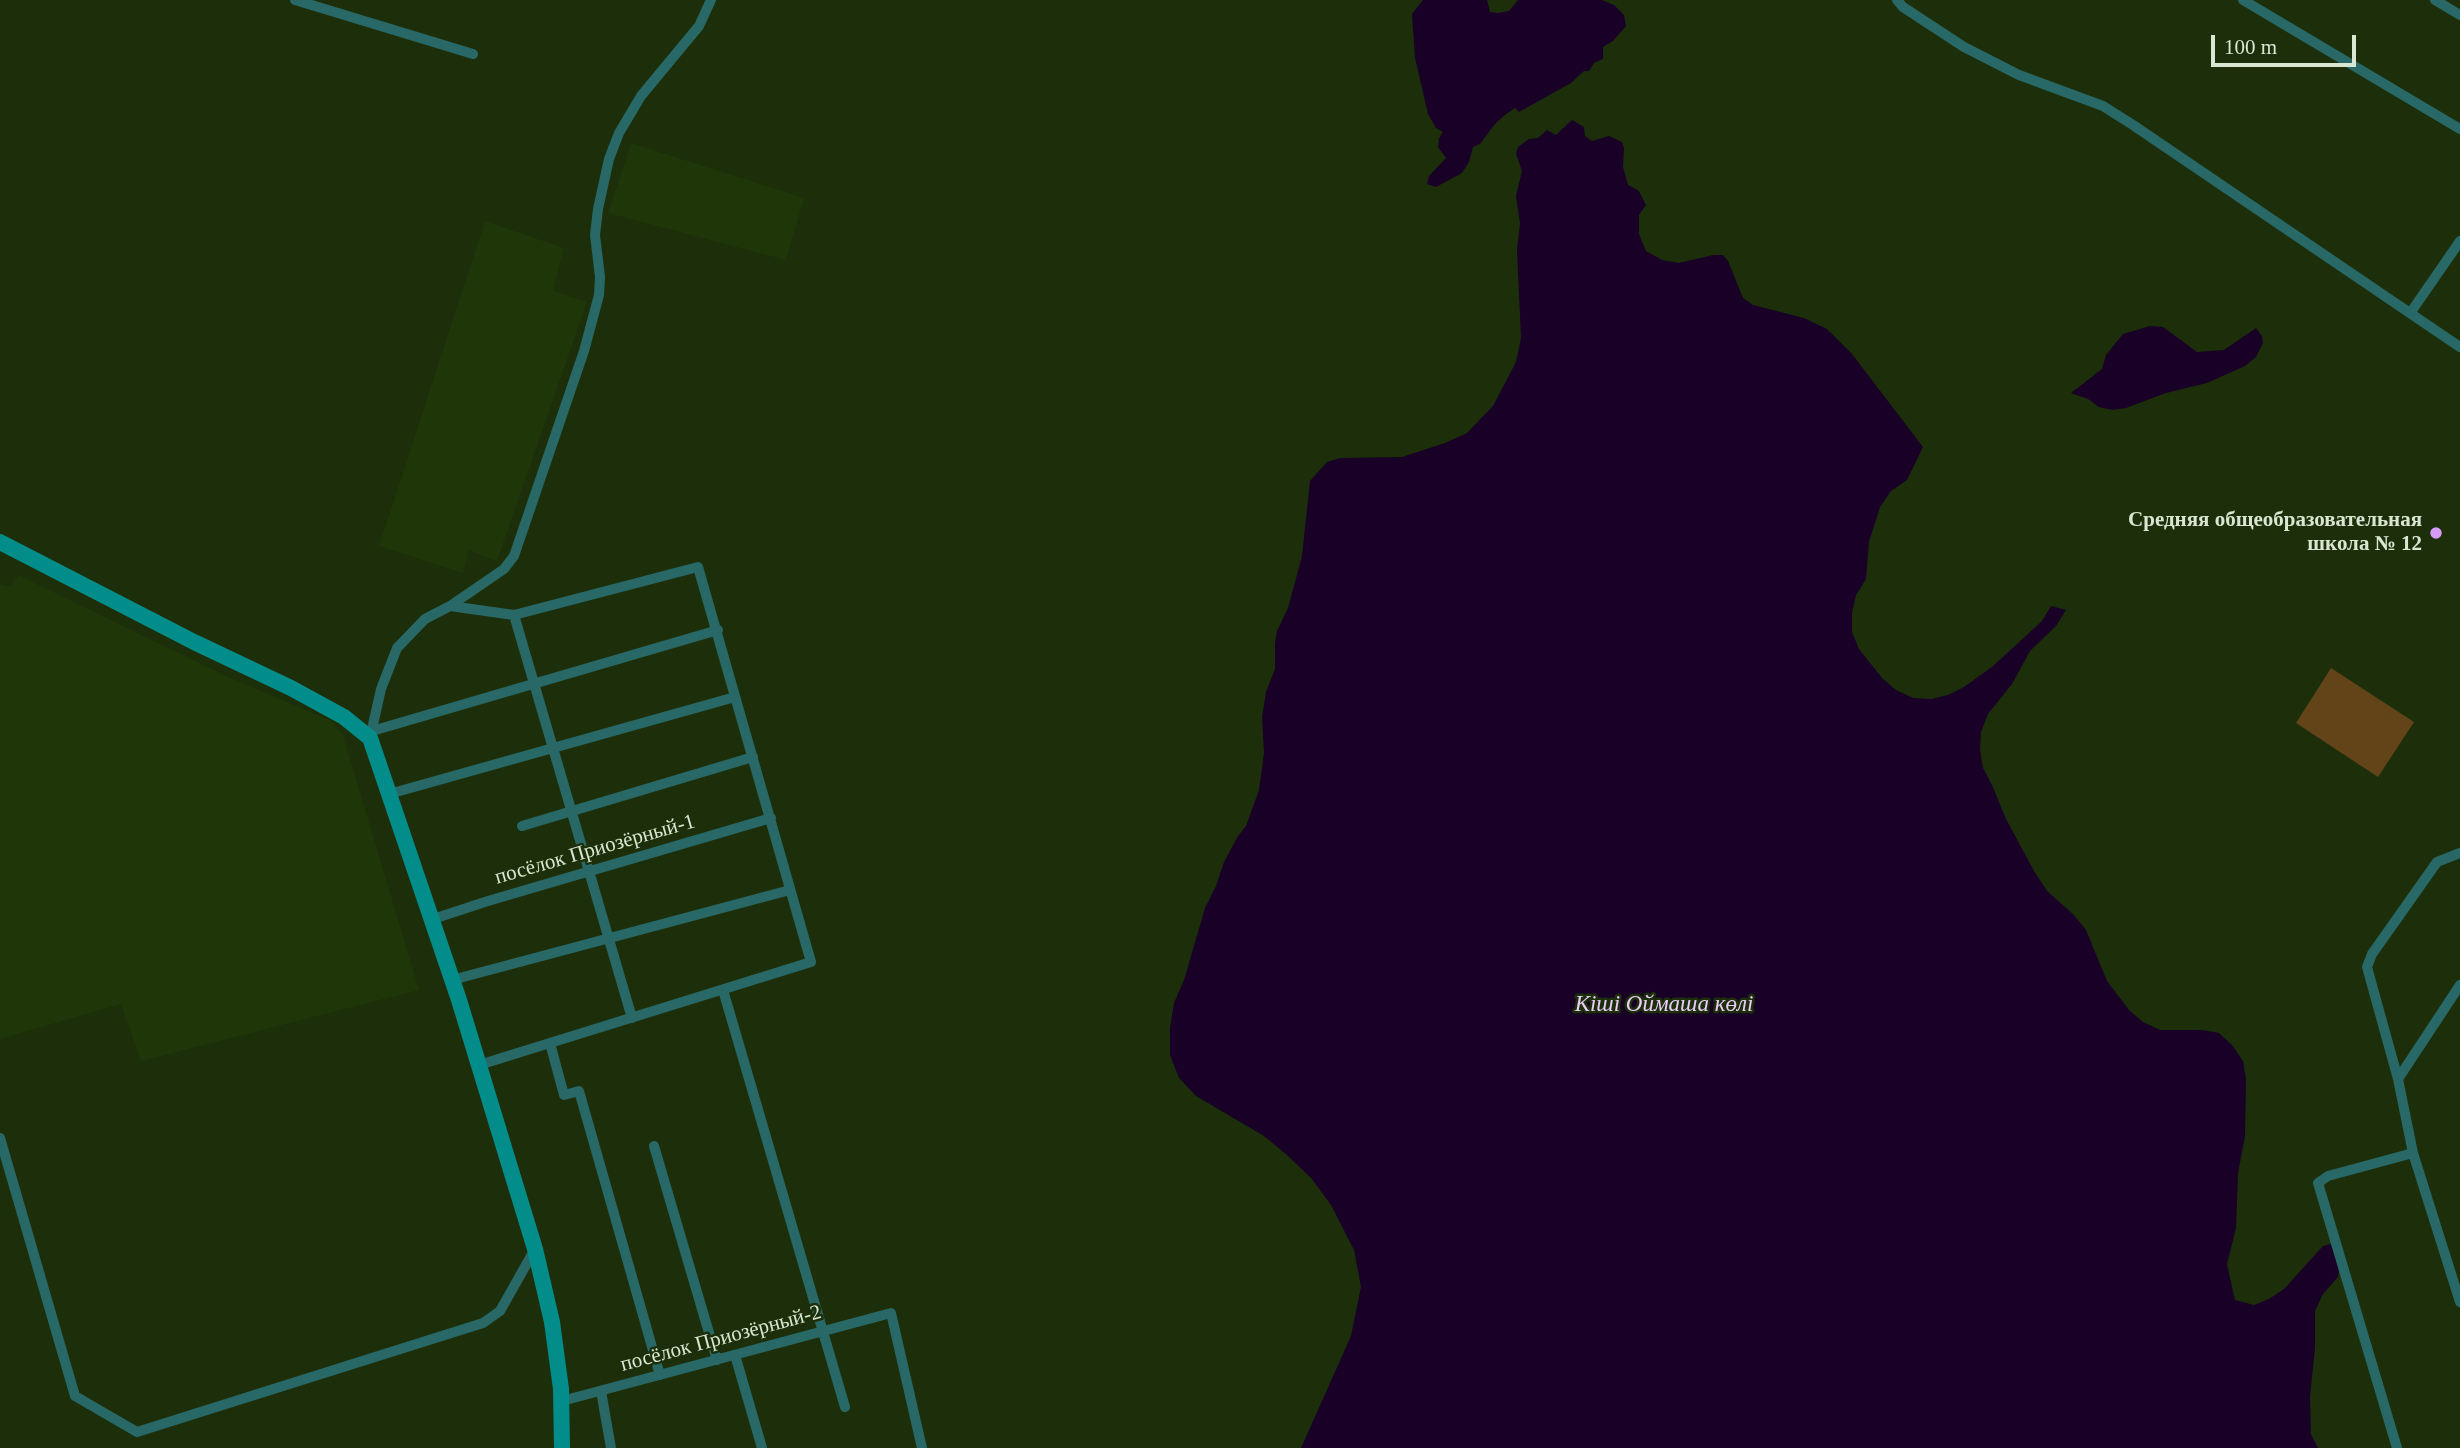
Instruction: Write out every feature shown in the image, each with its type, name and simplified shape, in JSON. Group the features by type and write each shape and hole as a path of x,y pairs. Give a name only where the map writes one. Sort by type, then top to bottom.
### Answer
{"street":[{"path":"295,0 473,54"},
{"path":"562,1448 562,1401 552,1322 535,1249 452,980 371,735 381,689 397,648 425,620 504,569 518,547 584,351 599,295 595,235 609,159 619,133 641,96 699,26 711,0"},
{"path":"1898,0 1903,7 1982,56 2019,75 2113,112 2460,347"},
{"path":"2243,0 2460,130"},
{"path":"2435,0 2460,15"},
{"path":"2411,312 2460,241"},
{"path":"0,541 291,688 371,735"},
{"path":"450,606 514,615 698,568 718,630 811,962 479,1065"},
{"path":"514,615 632,1018"},
{"path":"371,735 718,630"},
{"path":"389,794 735,697"},
{"path":"522,826 753,757"},
{"name":"посёлок Приозёрный-1","path":"430,920 771,818"},
{"path":"2460,853 2437,862 2372,954 2367,967 2398,1079 2413,1153 2460,1302"},
{"path":"452,980 790,890"},
{"path":"2398,1079 2460,985"},
{"path":"723,990 845,1407"},
{"path":"550,1043 564,1095 579,1091 660,1375"},
{"path":"0,1138 75,1396 137,1432 483,1322 500,1311 535,1249"},
{"path":"654,1146 717,1360"},
{"path":"2397,1448 2318,1183 2328,1177 2413,1153"},
{"name":"посёлок Приозёрный-2","path":"562,1401 891,1313 922,1448"},
{"path":"735,1355 762,1448"},
{"path":"601,1391 611,1448"}],"shaded area":[{"path":"631,143 804,198 786,260 608,213"},
{"path":"485,221 564,248 553,291 587,302 497,561 468,550 463,573 379,546"},
{"path":"18,575 230,678 332,721 343,735 419,990 141,1061 121,1004 0,1039 0,584 10,587"},
{"path":"2331,668 2414,722 2378,777 2296,723"}],"water":[{"path":"1423,0 1487,0 1490,12 1498,13 1509,11 1518,0 1602,0 1614,5 1624,15 1626,26 1613,41 1603,47 1603,59 1594,63 1589,71 1584,71 1571,83 1519,112 1515,108 1505,115 1480,144 1473,147 1469,162 1462,173 1436,187 1427,184 1429,176 1446,158 1438,147 1443,132 1436,128 1428,114 1415,58 1412,14"},
{"name":"Кіші Оймаша көлi","path":"1572,120 1584,127 1585,136 1592,141 1609,136 1622,142 1623,167 1628,185 1639,191 1646,205 1639,215 1639,234 1646,251 1662,260 1679,263 1723,255 1743,298 1753,305 1804,318 1827,329 1852,354 1923,447 1907,480 1891,491 1880,507 1869,542 1866,579 1856,595 1852,613 1852,632 1859,649 1882,678 1896,690 1913,698 1931,699 1948,695 1992,667 2042,621 2051,606 2066,610 2056,626 2030,651 2012,684 1988,714 1981,732 1983,768 2034,871 2047,891 2074,915 2086,930 2107,981 2129,1010 2143,1022 2160,1030 2202,1030 2219,1033 2243,1061 2246,1079 2245,1136 2238,1173 2236,1228 2227,1264 2235,1300 2254,1305 2269,1299 2284,1289 2323,1246 2331,1244 2340,1262 2338,1277 2323,1294 2315,1311 2315,1348 2310,1397 2311,1434 2318,1448 1301,1448 1351,1336 1361,1287 1354,1250 1331,1205 1311,1178 1264,1136 1196,1096 1179,1078 1170,1055 1174,1003 1184,980 1205,908 1224,862 1246,826 1259,790 1264,753 1262,717 1266,692 1275,669 1277,631 1288,608 1302,556 1310,481 1327,462 1340,458 1402,457 1445,443 1467,433 1493,406 1516,362 1521,338 1517,250 1520,223 1516,196 1522,171 1516,154 1518,147 1529,139 1538,138 1547,130 1556,135"},
{"path":"2150,326 2163,327 2197,352 2224,350 2256,328 2263,343 2256,357 2245,366 2207,383 2166,393 2126,408 2112,410 2099,407 2088,399 2071,393 2102,369 2106,355 2123,334"}],"place":[{"name":"Средняя общеобразовательная школа № 12","path":"2436,533"}]}
